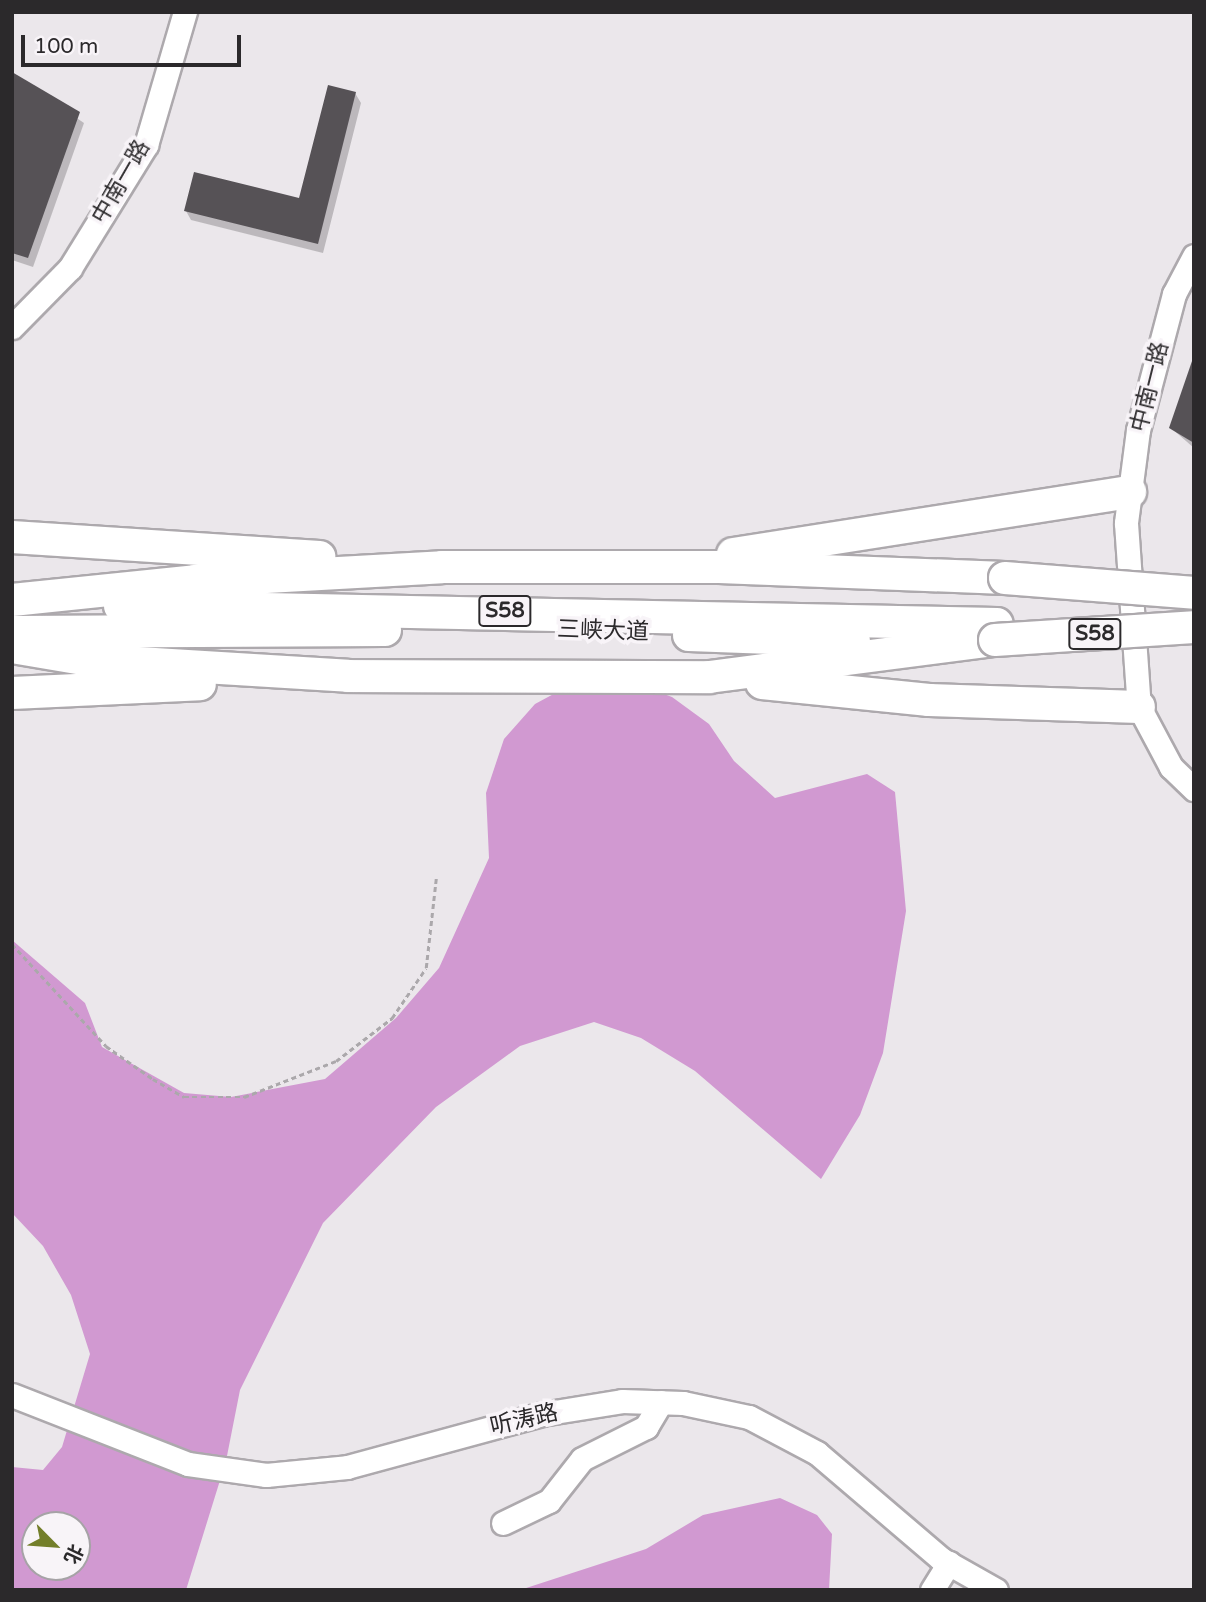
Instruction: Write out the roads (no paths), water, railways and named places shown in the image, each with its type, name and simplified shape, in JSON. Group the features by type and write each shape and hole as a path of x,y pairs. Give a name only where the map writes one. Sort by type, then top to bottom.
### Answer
{"highway":[{"path":"635,567 1129,492"},
{"path":"12,537 442,567"},
{"path":"12,600 194,581 442,567 635,567 1005,578 1194,593"},
{"name":"三峡大道","path":"12,607 996,632 1194,612"},
{"name":"三峡大道","path":"12,632 585,629 806,641 996,632 1194,627"},
{"path":"709,677 996,632"},
{"path":"12,648 89,660 348,676"},
{"path":"12,693 348,676 709,677 929,700 1139,707"}],"street":[{"name":"中南一路","path":"12,327 70,268 146,145 185,12"},
{"name":"中南一路","path":"1139,707 1126,523 1129,492 1138,430 1174,294 1194,256"},
{"path":"1139,707 1171,766 1194,789"},
{"name":"听涛路","path":"12,1395 188,1464 266,1475 347,1467 542,1414 622,1401 661,1402 749,1417 817,1453 949,1563 996,1590"},
{"path":"503,1523 548,1501 582,1459 646,1427 661,1402"},
{"path":"932,1590 949,1563"}]}
